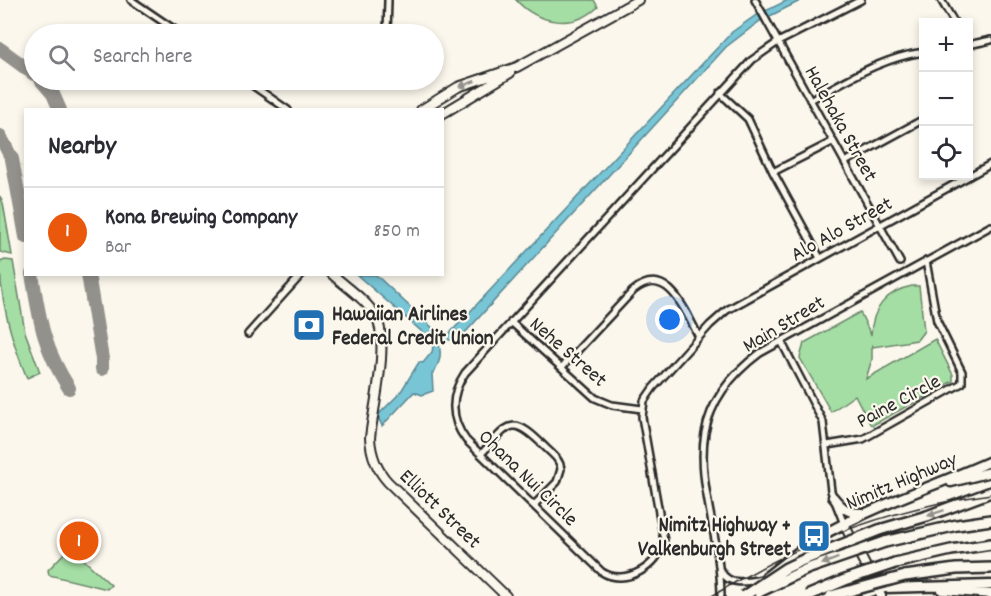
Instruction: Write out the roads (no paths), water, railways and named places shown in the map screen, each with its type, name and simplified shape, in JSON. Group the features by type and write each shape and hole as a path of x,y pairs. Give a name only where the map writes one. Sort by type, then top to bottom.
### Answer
{"highway":[{"path":"744,596 803,560 879,530 927,516 991,492"},
{"path":"752,596 807,569 885,542 991,519"},
{"path":"807,596 895,563 991,543"},
{"path":"831,596 904,576 956,568 991,568"}],"main road":[{"name":"Nimitz Highway","path":"737,596 827,532 908,494 991,461"},
{"path":"908,494 991,472"},
{"path":"833,497 844,510 851,513 865,513"},
{"path":"856,596 905,586 991,585"},
{"path":"893,596 905,586"},
{"path":"915,586 991,594"}],"street":[{"path":"131,0 166,24"},
{"path":"387,24 388,0"},
{"path":"444,113 517,67 638,0"},
{"name":"Halehaka Street","path":"755,0 900,262"},
{"name":"Ohana Nui Circle","path":"642,409 664,536 662,548 655,559 631,576 623,578 602,572 466,440 458,428 453,407 455,392 465,373 752,60 778,42 861,0"},
{"path":"941,0 952,18"},
{"path":"973,44 991,40"},
{"path":"810,100 883,61 904,54 919,52"},
{"path":"425,108 458,87 517,67"},
{"path":"259,90 285,108"},
{"path":"720,93 748,120 773,172 820,258"},
{"path":"845,162 919,122"},
{"path":"773,172 832,142"},
{"name":"Alo Alo Street","path":"699,337 718,317 737,304 991,164"},
{"name":"Main Street","path":"721,596 718,560 702,467 702,448 711,411 731,378 760,353 991,226"},
{"name":"Paine Circle","path":"827,445 863,439 962,383 962,372 937,321 926,261"},
{"path":"248,334 300,276"},
{"name":"Elliott Street","path":"334,276 371,310 380,329 382,347 370,438 378,467 388,482 506,596"},
{"path":"562,368 633,291 644,284 661,284 672,290 699,337 653,388 644,401 642,409"},
{"name":"Nehe Street","path":"512,322 600,401 642,409"},
{"path":"781,342 818,409 827,445 831,491 844,524 879,593"},
{"path":"481,454 509,427 519,426 529,431 560,462 561,469 557,482 534,505"},
{"name":"Main Street","path":"718,560 722,574 729,579 741,583 762,579"}],"water":[{"path":"788,0 802,0 760,21 726,47 463,335 451,340 437,340 440,353 439,362 432,374 433,391 422,395 414,392 382,426 379,414 400,393 419,362 423,363 432,352 433,346 429,338 358,276 377,276 437,332 450,333 732,32 755,16"}],"railway":[{"path":"712,596 777,560 846,530 917,508 991,494"}],"place":[{"name":"Hawaiian Airlines Federal Credit Union","path":"309,325"},
{"name":"Nimitz Highway + Valkenburgh Street","path":"814,536"},
{"name":"Kona Brewing Company","path":"79,541"}]}
